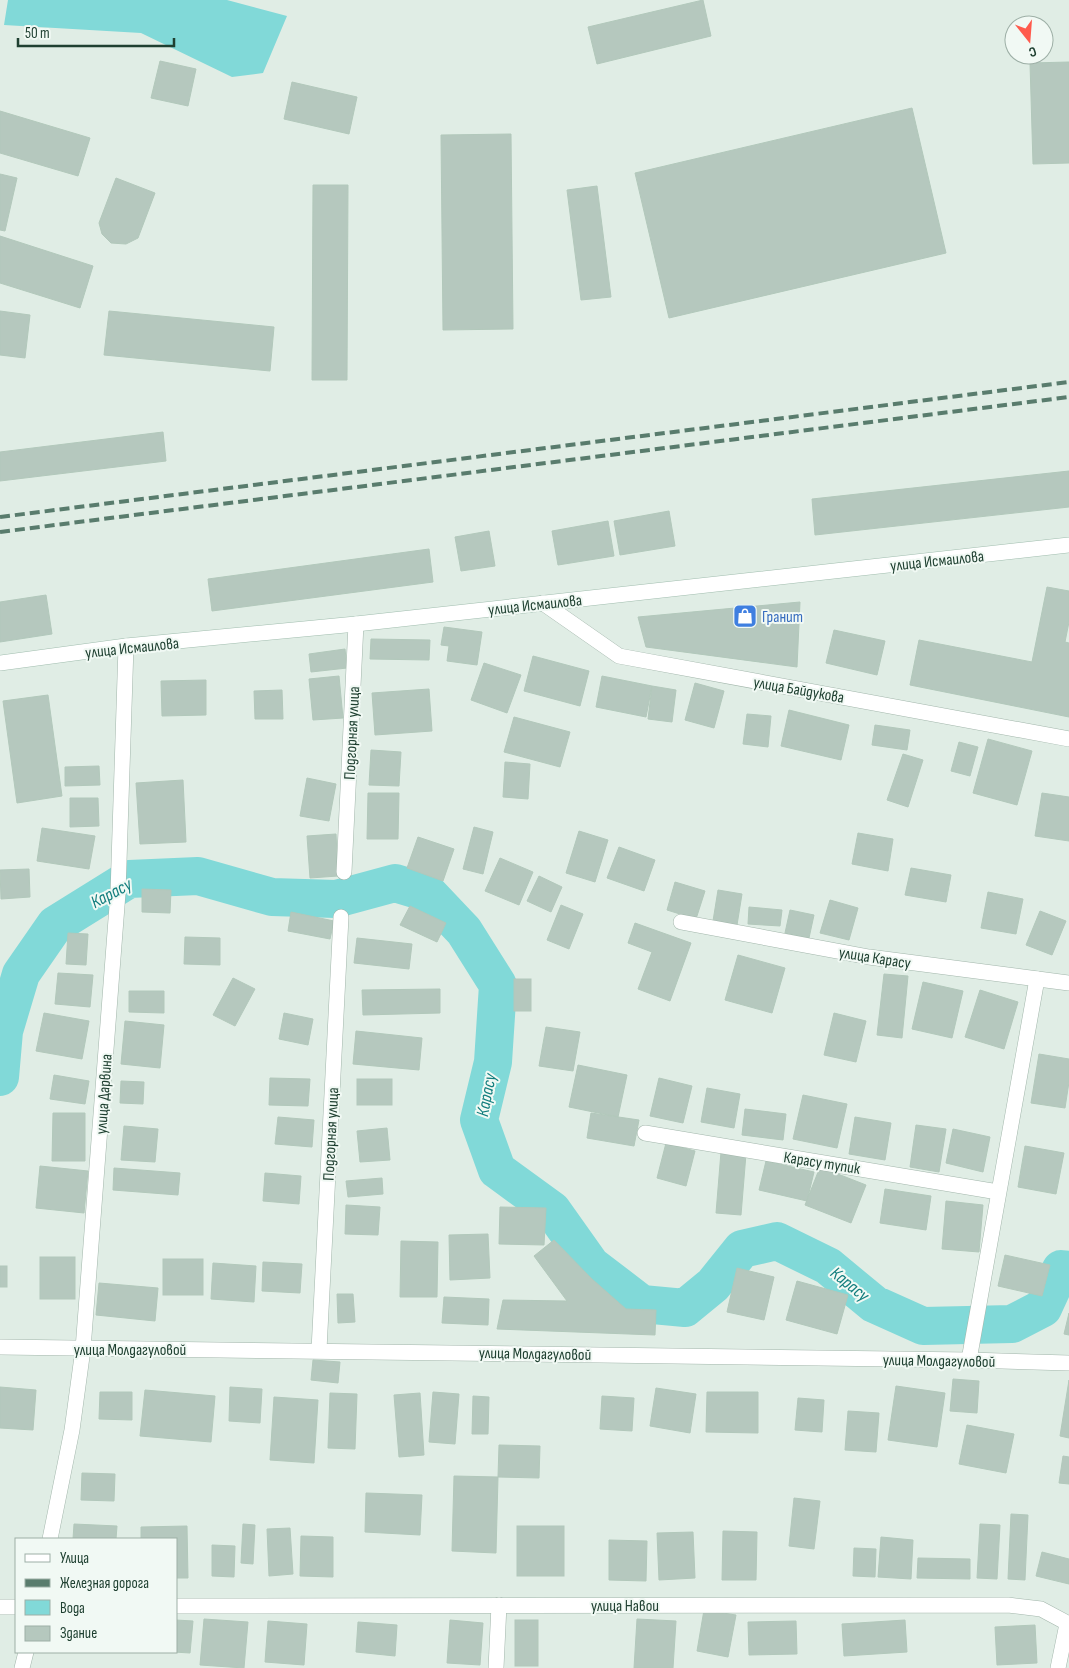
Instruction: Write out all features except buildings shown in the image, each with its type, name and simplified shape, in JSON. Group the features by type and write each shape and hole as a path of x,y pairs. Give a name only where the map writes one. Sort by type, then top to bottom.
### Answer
{"street":[{"name":"улица Исмаилова","path":"0,663 126,646 356,624 1069,545"},
{"name":"улица Байдукова","path":"543,603 618,656 1069,738"},
{"name":"Подгорная улица","path":"344,872 356,624"},
{"name":"улица Дарвина","path":"50,1538 72,1430 83,1349 118,893 126,646"},
{"name":"Подгорная улица","path":"318,1350 341,917"},
{"name":"улица Карасу","path":"682,922 869,957 1069,984"},
{"path":"969,1360 1037,979"},
{"name":"Карасу тупик","path":"645,1133 998,1192"},
{"name":"улица Молдагуловой","path":"0,1347 318,1350 1069,1363"},
{"path":"496,1668 499,1605"},
{"name":"улица Навои","path":"178,1606 1008,1605 1041,1609 1068,1624"},
{"path":"0,1607 15,1607"},
{"path":"1058,1668 1068,1624"},
{"path":"22,1668 26,1653"}],"water":[{"path":"8,0 227,0 287,16 263,73 232,77 141,33 4,25"}],"waterway":[{"name":"Карасу","path":"0,1077 4,1031 21,974 55,925 129,879 198,876 272,897 336,899 395,883 428,893 464,931 498,985 493,1062 479,1120 497,1170 552,1210 591,1265 642,1304 685,1308 713,1285 742,1249 777,1241 828,1266 874,1304 923,1326 1012,1324 1043,1308 1061,1269 1069,1270"}],"railway":[{"path":"0,517 1069,382"},
{"path":"0,532 1069,397"}],"place":[{"name":"Гранит","path":"745,616"}]}
